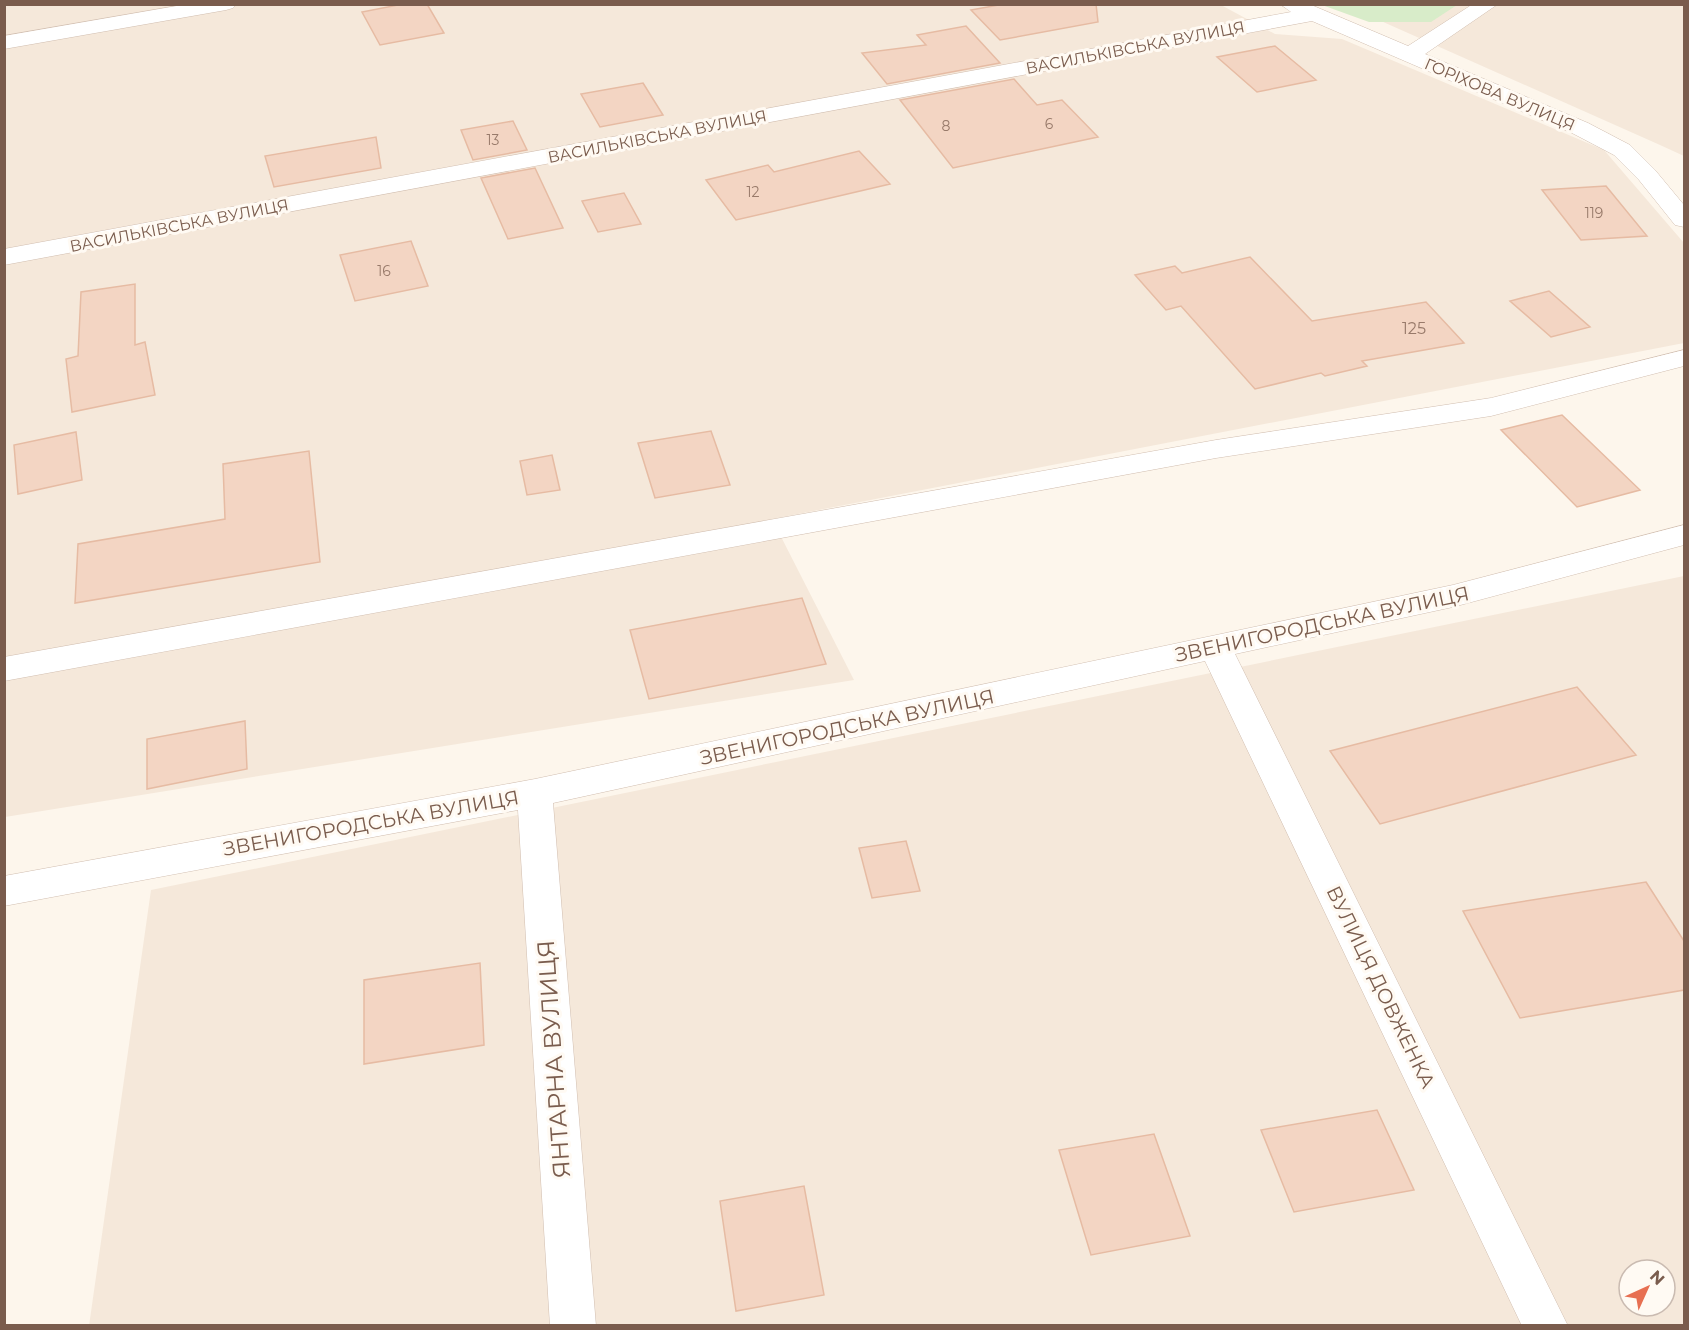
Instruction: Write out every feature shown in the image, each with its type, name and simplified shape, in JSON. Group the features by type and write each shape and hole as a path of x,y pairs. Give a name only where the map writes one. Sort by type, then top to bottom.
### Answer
{"street":[{"path":"4,43 226,4"},
{"path":"1409,55 1488,4"},
{"name":"ГОРІХОВА ВУЛИЦЯ","path":"1300,10 1580,128 1622,150 1647,175 1684,220"},
{"name":"ВАСИЛЬКІВСЬКА ВУЛИЦЯ","path":"4,257 1300,10"},
{"path":"4,669 1216,449 1491,407 1684,358"},
{"name":"ЗВЕНИГОРОДСЬКА ВУЛИЦЯ","path":"4,891 535,793 1453,596 1684,535"},
{"name":"ВУЛИЦЯ ДОВЖЕНКА","path":"1215,648 1546,1326"},
{"name":"ЯНТАРНА ВУЛИЦЯ","path":"535,793 573,1326"}],"shaded area":[{"path":"5,5 1221,5 1275,34 1342,39 1604,150 1684,243 1684,343 772,519 854,680 5,817"},
{"path":"1345,5 1684,5 1684,156 1660,145"},
{"path":"1684,576 1684,1325 89,1326 151,890"}],"green space":[{"path":"1322,5 1457,5 1431,22 1369,22"}],"building":[{"path":"403,4 427,4 444,33 380,45 362,12"},
{"path":"1004,4 1096,4 1098,22 1000,40 971,10"},
{"path":"966,26 1000,63 887,84 862,53 926,45 917,35"},
{"path":"1275,46 1316,80 1257,92 1217,57"},
{"path":"1014,79 1037,105 1062,100 1098,137 953,168 900,100"},
{"path":"643,83 663,115 600,127 581,94"},
{"path":"513,121 527,150 473,160 461,130"},
{"path":"376,137 381,168 274,187 265,156"},
{"path":"859,151 890,184 736,220 706,180 768,165 774,172"},
{"path":"535,168 563,228 508,239 481,178"},
{"path":"1606,186 1647,236 1581,240 1542,190"},
{"path":"624,193 641,224 598,232 582,201"},
{"path":"411,241 428,286 355,301 340,255"},
{"path":"1250,257 1312,321 1426,302 1464,343 1362,361 1367,366 1325,376 1321,373 1255,389 1181,306 1166,310 1135,275 1175,266 1182,273"},
{"path":"135,284 135,345 145,342 155,395 72,412 66,359 78,356 81,292"},
{"path":"1549,291 1590,327 1551,337 1510,301"},
{"path":"1562,415 1640,490 1577,507 1501,430"},
{"path":"711,431 730,485 655,498 638,443"},
{"path":"76,432 82,480 18,494 14,445"},
{"path":"309,451 320,562 75,603 78,544 225,519 223,464"},
{"path":"552,455 560,490 527,495 520,461"},
{"path":"802,598 826,664 649,699 630,630"},
{"path":"1577,687 1636,755 1380,824 1330,751"},
{"path":"245,721 247,769 147,789 147,739"},
{"path":"906,841 920,891 872,898 859,848"},
{"path":"1646,882 1684,941 1684,990 1520,1018 1463,911"},
{"path":"480,963 484,1045 364,1064 364,980"},
{"path":"1377,1110 1414,1190 1294,1212 1261,1130"},
{"path":"1154,1134 1190,1236 1091,1255 1059,1150"},
{"path":"804,1186 824,1295 736,1311 720,1201"}]}
